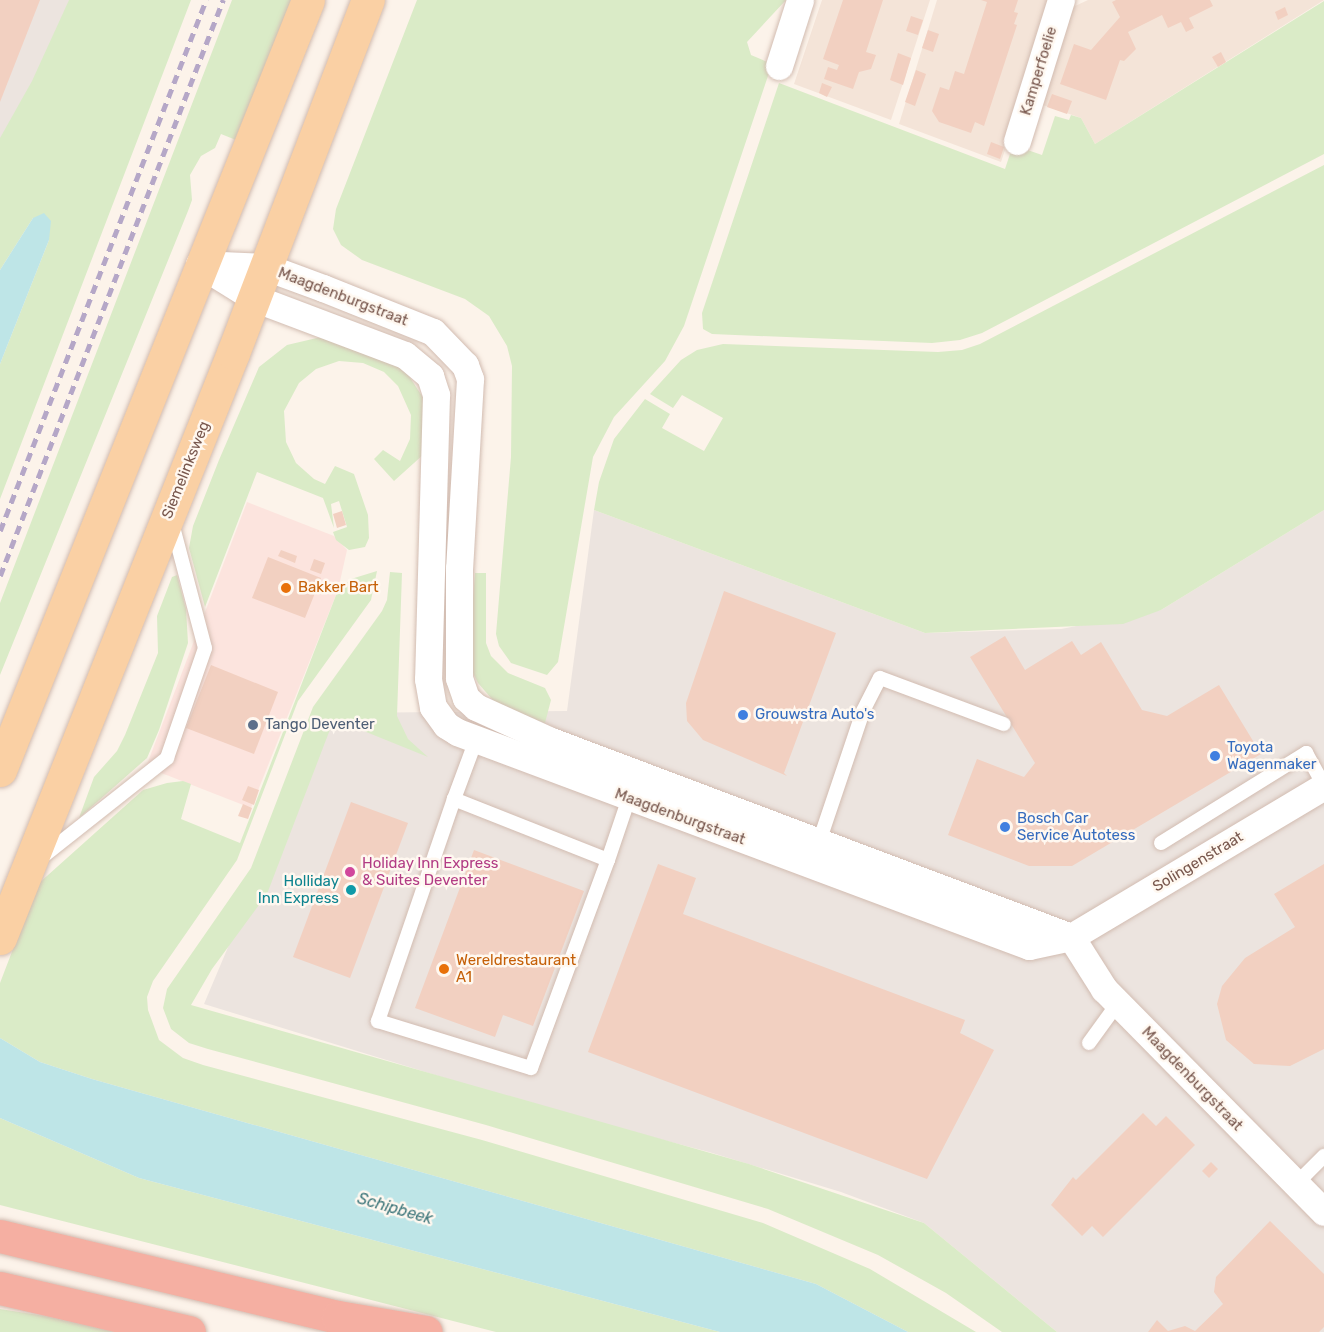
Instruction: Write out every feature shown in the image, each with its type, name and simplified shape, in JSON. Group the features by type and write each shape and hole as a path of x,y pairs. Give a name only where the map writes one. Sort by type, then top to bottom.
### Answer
{"highway":[{"path":"0,1236 338,1317 426,1332"},
{"path":"7,1291 189,1332"},
{"path":"309,1332 315,1323 338,1317"}],"main road":[{"path":"0,770 199,264 308,0"},
{"name":"Siemelinksweg","path":"0,938 254,298 368,0"}],"street":[{"path":"779,66 800,0"},
{"name":"Kamperfoelie","path":"1017,141 1061,0"},
{"name":"Maagdenburgstraat","path":"199,264 266,267 433,332 465,365 470,379 459,568 459,678 466,698 487,714 633,785 1029,946 1071,937"},
{"name":"Maagdenburgstraat","path":"199,264 254,298 405,355 430,376 436,395 430,696 446,725 476,740 819,842 1071,937 1104,989 1324,1212"},
{"path":"432,566 459,568"},
{"name":"Solingenstraat","path":"1071,937 1324,786"}],"lane":[{"path":"27,869 167,758 205,648 169,512"},
{"path":"819,842 863,711 880,678 1004,724"},
{"path":"476,740 378,1021 531,1068 608,861 633,785"},
{"path":"1161,843 1305,753 1324,786"},
{"path":"454,799 608,861"},
{"path":"1089,1043 1118,1003"},
{"path":"1296,1184 1324,1156"}],"shaded area":[{"path":"0,0 155,0 0,141"},
{"path":"822,0 930,0 891,120 794,84"},
{"path":"937,0 1055,0 1001,162 899,124"},
{"path":"1088,0 1324,0 1095,144 1081,118 1040,104 1073,7"},
{"path":"247,502 334,536 347,550 338,590 251,808 146,767"},
{"path":"594,510 925,633 1061,629 1161,610 1324,510 1324,1332 1057,1332 924,1223 841,1192 709,1152 549,1110 204,1004 327,713 567,711"}],"green space":[{"path":"69,0 191,0 0,499 0,364 49,240 33,218 0,270 0,138 32,81"},
{"path":"232,0 291,0 236,140 221,134 215,148 201,156 190,175 192,200 188,211 0,675 0,603"},
{"path":"417,0 786,0 747,42 751,55 772,64 684,326 665,361 614,417 593,457 558,662 547,675 511,663 499,646 496,634 511,457 512,366 507,346 489,316 465,299 362,260 341,245 333,229 336,209"},
{"path":"1324,1 1324,154 982,333 960,340 932,343 712,334 703,329 702,313 779,83 1005,169 1013,145 1042,155 1055,116 1069,120 1071,115 1081,118 1095,144"},
{"path":"1324,165 1324,510 1161,610 1123,624 925,633 594,510 599,482 614,439 645,399 670,414 662,428 704,451 723,418 682,395 673,408 650,394 681,360 697,350 723,344 938,352 962,350 980,344"},
{"path":"321,337 386,357 407,373 424,399 424,454 394,481 374,459 383,450 400,461 410,439 411,415 398,386 384,372 363,363 339,361 316,369 299,383 284,411 286,442 296,463 314,479 325,484 335,466 354,474 368,515 369,538 365,547 349,550 336,540 333,532 347,527 339,501 331,504 334,528 323,498 257,472 205,607 189,548 193,526 219,460 259,367 287,345"},
{"path":"377,571 371,600 298,701 237,860 153,981 147,997 148,1010 159,1040 183,1058 203,1065 482,1140 763,1223 870,1269 976,1332 908,1332 816,1284 92,1079 40,1062 0,1038 0,983 38,884 143,790 167,783 183,781 191,784 181,819 240,843 338,590 351,579"},
{"path":"390,572 402,573 397,716 408,739 428,757 334,719 267,894 212,969 191,1005 749,1164 924,1223 1057,1332 1002,1332 946,1293 878,1255 768,1209 486,1125 208,1049 189,1043 171,1029 163,1008 167,989 251,868 313,707 382,611 387,600"},
{"path":"475,573 486,573 486,643 491,656 508,673 545,688 551,700 545,723 498,706 478,683 468,663"},
{"path":"177,575 186,609 188,643 159,730 147,758 79,818 94,777 117,751 125,735 158,653 157,616 172,577"},
{"path":"0,1118 139,1178 720,1332 496,1332 0,1205"},
{"path":"0,1309 45,1316 116,1332 0,1332"}],"water":[{"path":"44,213 51,221 49,240 0,364 0,270 33,218"},
{"name":"Schipbeek","path":"0,1038 40,1062 92,1079 816,1284 908,1332 720,1332 139,1178 0,1118"}],"building":[{"path":"0,0 40,0 0,102"},
{"path":"843,0 883,0 866,52 876,55 871,69 859,72 853,89 824,79 828,67 837,70 839,65 823,59"},
{"path":"981,0 1018,0 1014,12 1018,13 1014,24 1017,25 984,126 975,122 971,133 939,122 932,111 940,87 949,90 955,71 964,74 987,2"},
{"path":"1116,0 1210,0 1213,6 1189,18 1194,28 1186,32 1181,22 1168,28 1162,15 1128,32 1136,49 1124,61 1120,60 1106,100 1060,84 1074,44 1091,50 1120,17 1112,2"},
{"path":"1285,7 1288,15 1278,20 1275,12"},
{"path":"911,16 923,20 918,35 906,31"},
{"path":"928,30 939,34 933,52 922,48"},
{"path":"1221,52 1226,62 1218,67 1212,57"},
{"path":"898,53 911,58 903,85 890,80"},
{"path":"916,70 926,74 915,106 905,102"},
{"path":"822,83 832,87 827,97 819,93"},
{"path":"1052,94 1072,101 1067,114 1047,107"},
{"path":"991,142 1004,147 1000,159 987,154"},
{"path":"342,511 346,525 337,528 333,514"},
{"path":"281,550 297,556 295,563 278,556"},
{"path":"268,557 321,578 305,618 252,598"},
{"path":"314,559 325,563 321,574 310,570"},
{"path":"724,591 836,633 784,773 787,776 703,740 687,721 686,703"},
{"path":"1005,636 1025,670 1072,641 1081,655 1101,642 1142,710 1167,716 1219,685 1261,754 1072,866 1029,866 948,835 977,759 1024,777 1035,763 970,657"},
{"path":"211,665 278,692 254,754 186,728"},
{"path":"248,786 259,790 254,805 242,800"},
{"name":"Holliday Inn Express","path":"351,802 408,823 350,978 293,957"},
{"path":"243,804 252,808 248,819 238,816"},
{"path":"474,850 584,891 533,1026 503,1015 495,1037 415,1008"},
{"path":"658,864 696,878 683,914 965,1020 960,1033 994,1050 927,1179 588,1052"},
{"path":"1324,864 1324,1049 1290,1066 1254,1064 1226,1040 1217,1004 1222,986 1245,958 1295,927 1274,894"},
{"path":"1143,1113 1156,1126 1166,1116 1195,1145 1103,1237 1092,1226 1082,1236 1051,1205 1073,1177 1076,1180"},
{"path":"1211,1162 1218,1169 1209,1178 1202,1171"},
{"path":"1270,1221 1324,1274 1324,1327 1319,1332 1148,1332 1157,1320 1168,1331 1185,1326 1195,1331 1223,1304 1214,1292 1216,1277"}],"railway":[{"path":"0,531 206,0"},
{"path":"0,576 223,0"}],"place":[{"name":"Bakker Bart","path":"286,588"},
{"name":"Grouwstra Auto's","path":"743,715"},
{"name":"Tango Deventer","path":"253,725"},
{"name":"Toyota Wagenmaker","path":"1215,756"},
{"name":"Bosch Car Service Autotess","path":"1005,827"},
{"name":"Holiday Inn Express & Suites Deventer","path":"350,872"},
{"name":"Holliday Inn Express","path":"351,890"},
{"name":"Wereldrestaurant A1","path":"444,969"}]}
